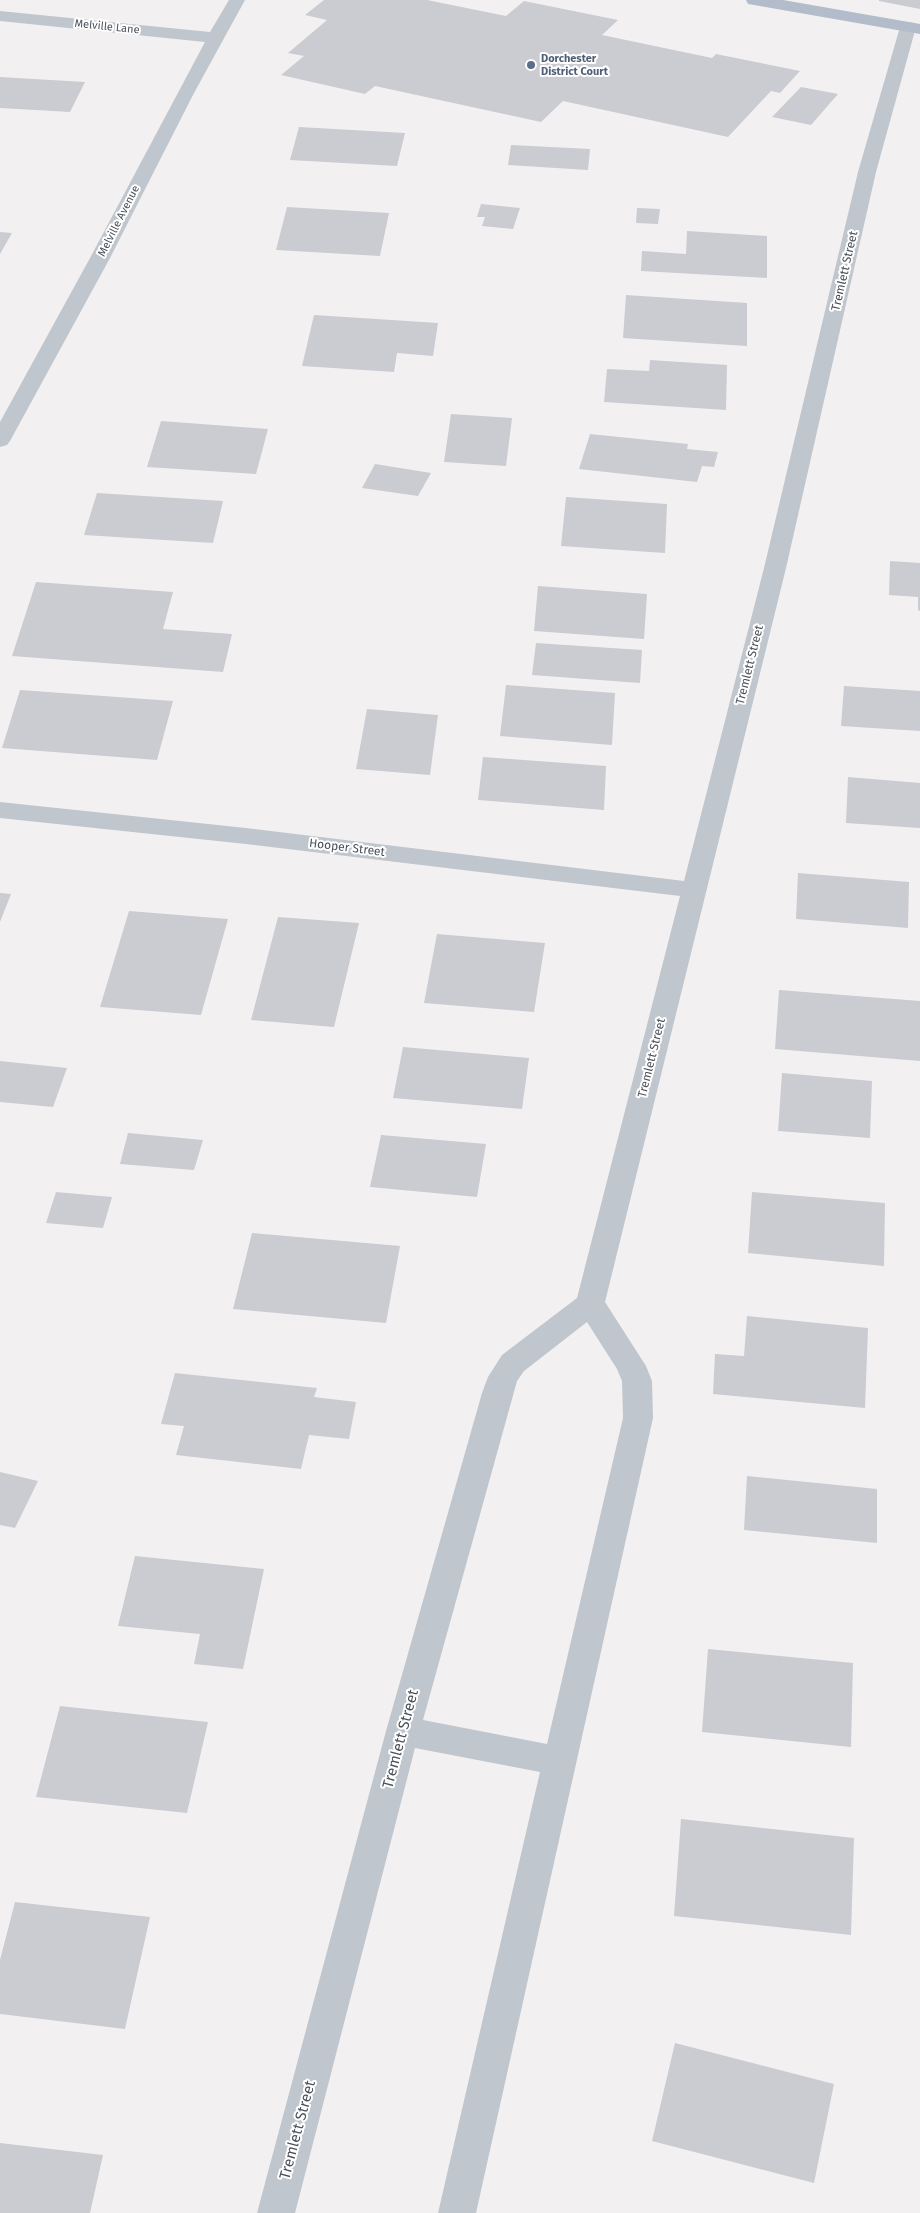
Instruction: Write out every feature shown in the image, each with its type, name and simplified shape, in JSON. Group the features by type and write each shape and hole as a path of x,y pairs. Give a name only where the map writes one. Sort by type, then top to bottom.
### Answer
{"main road":[{"path":"754,0 914,28"}],"street":[{"name":"Melville Avenue","path":"0,441 237,0"},
{"name":"Melville Lane","path":"0,16 215,38"},
{"name":"Tremlett Street","path":"276,2213 403,1731 497,1393 503,1377 513,1363 590,1303 777,558 867,172 914,28"},
{"name":"Hooper Street","path":"0,810 256,837 694,890"},
{"path":"457,2213 638,1418 637,1381 631,1366 590,1303"},
{"path":"403,1731 559,1761"}],"building":[{"name":"Dorchester District Court","path":"324,0 427,0 506,16 524,1 618,20 602,35 712,58 716,54 800,71 780,93 771,91 728,137 563,101 541,122 375,86 365,94 281,75 304,56 288,53 327,20 305,15"},
{"path":"920,0 920,9 879,1"},
{"path":"0,77 85,82 70,112 0,108"},
{"path":"801,87 838,94 811,125 772,117"},
{"path":"299,127 405,133 397,166 290,160"},
{"path":"511,145 590,149 588,170 508,165"},
{"path":"481,204 520,208 513,229 482,226 485,217 477,217"},
{"path":"287,207 389,213 380,256 276,250"},
{"path":"637,208 660,209 658,224 636,223"},
{"path":"687,231 767,236 767,278 641,271 642,251 686,254"},
{"path":"0,232 12,233 0,254"},
{"path":"626,295 747,303 747,346 623,338"},
{"path":"314,315 438,323 433,356 397,353 394,372 302,366"},
{"path":"650,360 727,365 726,410 604,402 607,369 649,371"},
{"path":"451,414 512,418 506,466 444,462"},
{"path":"161,421 268,429 256,474 147,467"},
{"path":"590,434 688,444 687,449 718,452 714,467 702,466 697,482 579,469"},
{"path":"375,464 431,473 418,496 362,488"},
{"path":"97,493 223,501 213,543 84,535"},
{"path":"566,497 667,504 665,553 561,546"},
{"path":"890,561 920,563 920,611 918,610 918,597 889,595"},
{"path":"36,582 173,592 163,629 232,634 223,672 12,656"},
{"path":"538,586 647,594 644,639 534,631"},
{"path":"536,643 642,650 640,683 532,675"},
{"path":"506,685 615,693 612,745 500,736"},
{"path":"844,686 920,691 920,731 841,726"},
{"path":"20,690 173,701 157,760 2,748"},
{"path":"367,709 438,715 430,775 356,769"},
{"path":"483,757 606,766 604,810 478,800"},
{"path":"848,777 920,783 920,828 846,823"},
{"path":"798,873 909,882 908,928 796,919"},
{"path":"0,893 11,894 0,922"},
{"path":"129,911 228,919 201,1015 100,1007"},
{"path":"278,917 359,923 334,1027 251,1020"},
{"path":"437,934 545,943 534,1012 424,1003"},
{"path":"779,990 920,1001 920,1061 775,1049"},
{"path":"403,1047 529,1058 522,1109 393,1098"},
{"path":"0,1061 67,1068 53,1107 0,1102"},
{"path":"782,1073 872,1081 870,1138 778,1131"},
{"path":"128,1133 203,1140 194,1170 120,1164"},
{"path":"381,1135 486,1144 477,1197 370,1187"},
{"path":"56,1192 112,1197 103,1228 46,1223"},
{"path":"752,1192 885,1203 884,1266 748,1253"},
{"path":"252,1233 400,1246 386,1323 233,1309"},
{"path":"747,1316 868,1328 865,1408 713,1394 715,1354 744,1356"},
{"path":"175,1373 317,1388 314,1397 356,1402 349,1439 309,1435 301,1469 176,1455 184,1426 161,1424"},
{"path":"0,1472 38,1481 15,1528 0,1525"},
{"path":"747,1476 877,1489 877,1543 744,1530"},
{"path":"135,1556 264,1569 243,1669 194,1664 200,1634 118,1626"},
{"path":"708,1649 853,1663 851,1747 702,1732"},
{"path":"60,1706 208,1722 187,1813 36,1797"},
{"path":"681,1819 854,1838 851,1935 674,1916"},
{"path":"15,1902 150,1917 125,2029 0,2014 0,1960"},
{"path":"675,2043 834,2084 814,2183 652,2141"},
{"path":"0,2143 103,2155 90,2213 0,2213"}],"place":[{"name":"Dorchester District Court","path":"531,65"}]}
